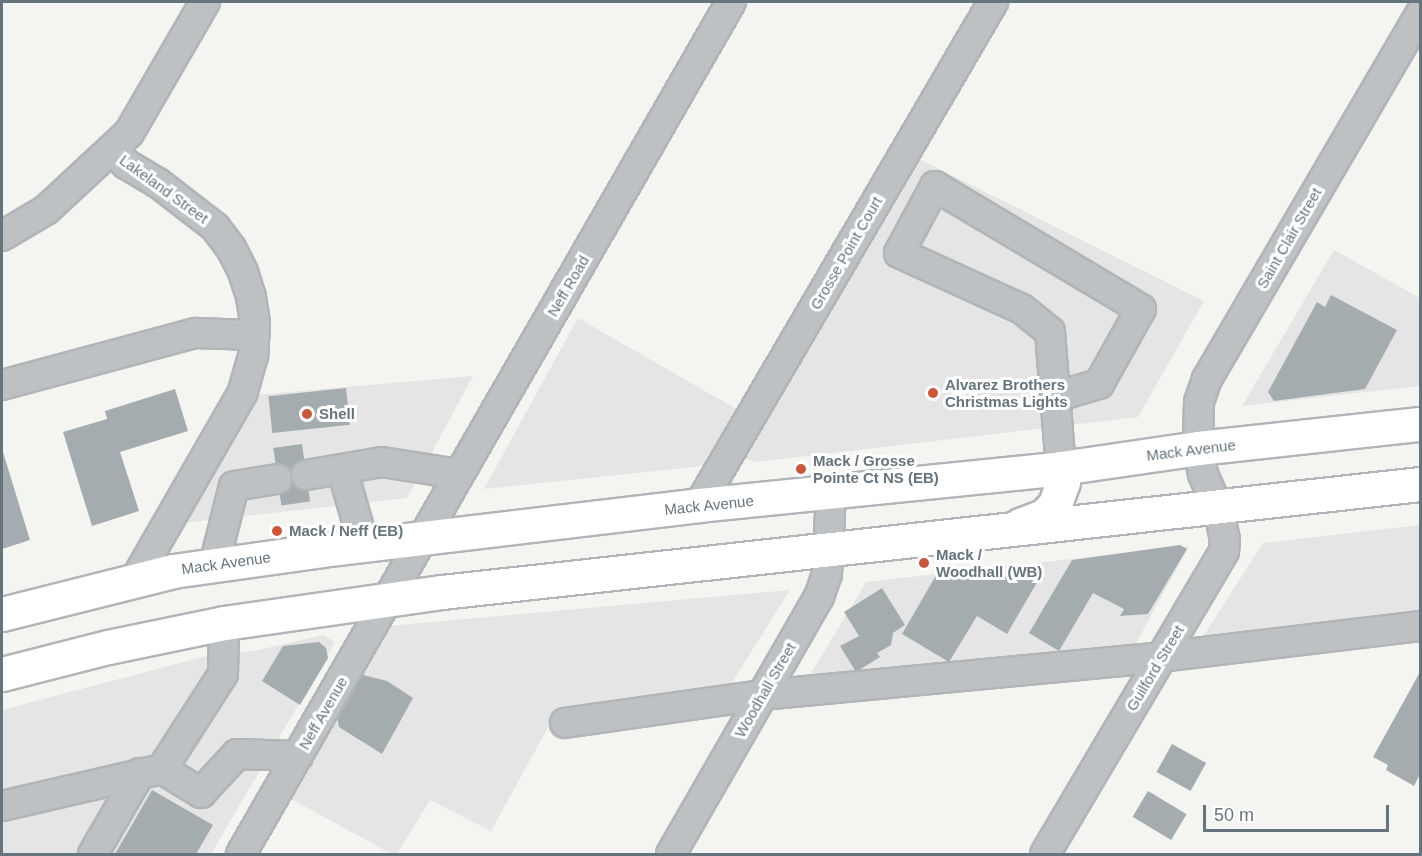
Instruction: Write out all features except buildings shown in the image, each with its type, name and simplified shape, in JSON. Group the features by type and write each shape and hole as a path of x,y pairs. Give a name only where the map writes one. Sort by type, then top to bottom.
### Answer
{"main road":[{"name":"Mack Avenue","path":"2,615 135,580 214,565 699,505 831,504 1061,468 1201,461 1420,424"},
{"path":"1010,529 1044,516 1051,509 1063,482 1061,468"},
{"path":"2,674 108,647 224,623 388,600 1420,484"}],"street":[{"name":"Lakeland Street","path":"135,580 243,392 253,356 251,297 243,272 231,248 215,227 158,183 126,164 112,149 129,133 205,2"},
{"name":"Neff Road","path":"405,570 731,2"},
{"name":"Grosse Point Court","path":"699,505 993,2"},
{"name":"Saint Clair Street","path":"1201,461 1198,402 1207,379 1420,14"},
{"path":"2,236 46,210 112,149"},
{"path":"1055,397 1099,384 1141,309 935,186 899,253 1022,309 1050,332 1055,397 1061,468"},
{"path":"2,385 195,333 254,335"},
{"name":"Guilford Street","path":"1045,855 1224,551 1225,540 1218,508 1201,461"},
{"path":"306,475 382,462 459,474"},
{"path":"342,469 364,545"},
{"path":"214,565 234,486 278,479"},
{"name":"Woodhall Street","path":"671,855 819,597 827,574 831,504"},
{"name":"Neff Avenue","path":"241,855 405,570"},
{"path":"93,855 151,771 223,674 224,623"},
{"path":"565,723 762,695 1161,657 1420,626"},
{"path":"4,809 151,771 201,793 237,754 298,756"}],"shaded area":[{"path":"915,157 1204,301 1138,417 756,462 744,458"},
{"path":"1334,250 1420,298 1420,386 1242,406"},
{"path":"578,318 738,410 703,466 484,489"},
{"path":"473,376 407,498 182,523 255,395"},
{"path":"1420,525 1420,619 1199,643 1263,543"},
{"path":"1189,546 1135,645 807,680 866,582"},
{"path":"790,590 728,689 552,720 491,831 430,800 397,854 392,854 289,798 388,626"},
{"path":"323,635 335,642 211,854 2,854 2,710 206,656 254,651"}],"place":[{"name":"Alvarez Brothers Christmas Lights","path":"933,393"},
{"name":"Shell","path":"307,414"},
{"name":"Mack / Grosse Pointe Ct NS (EB)","path":"801,469"},
{"name":"Mack / Neff (EB)","path":"277,531"},
{"name":"Mack / Woodhall (WB)","path":"924,563"}]}
